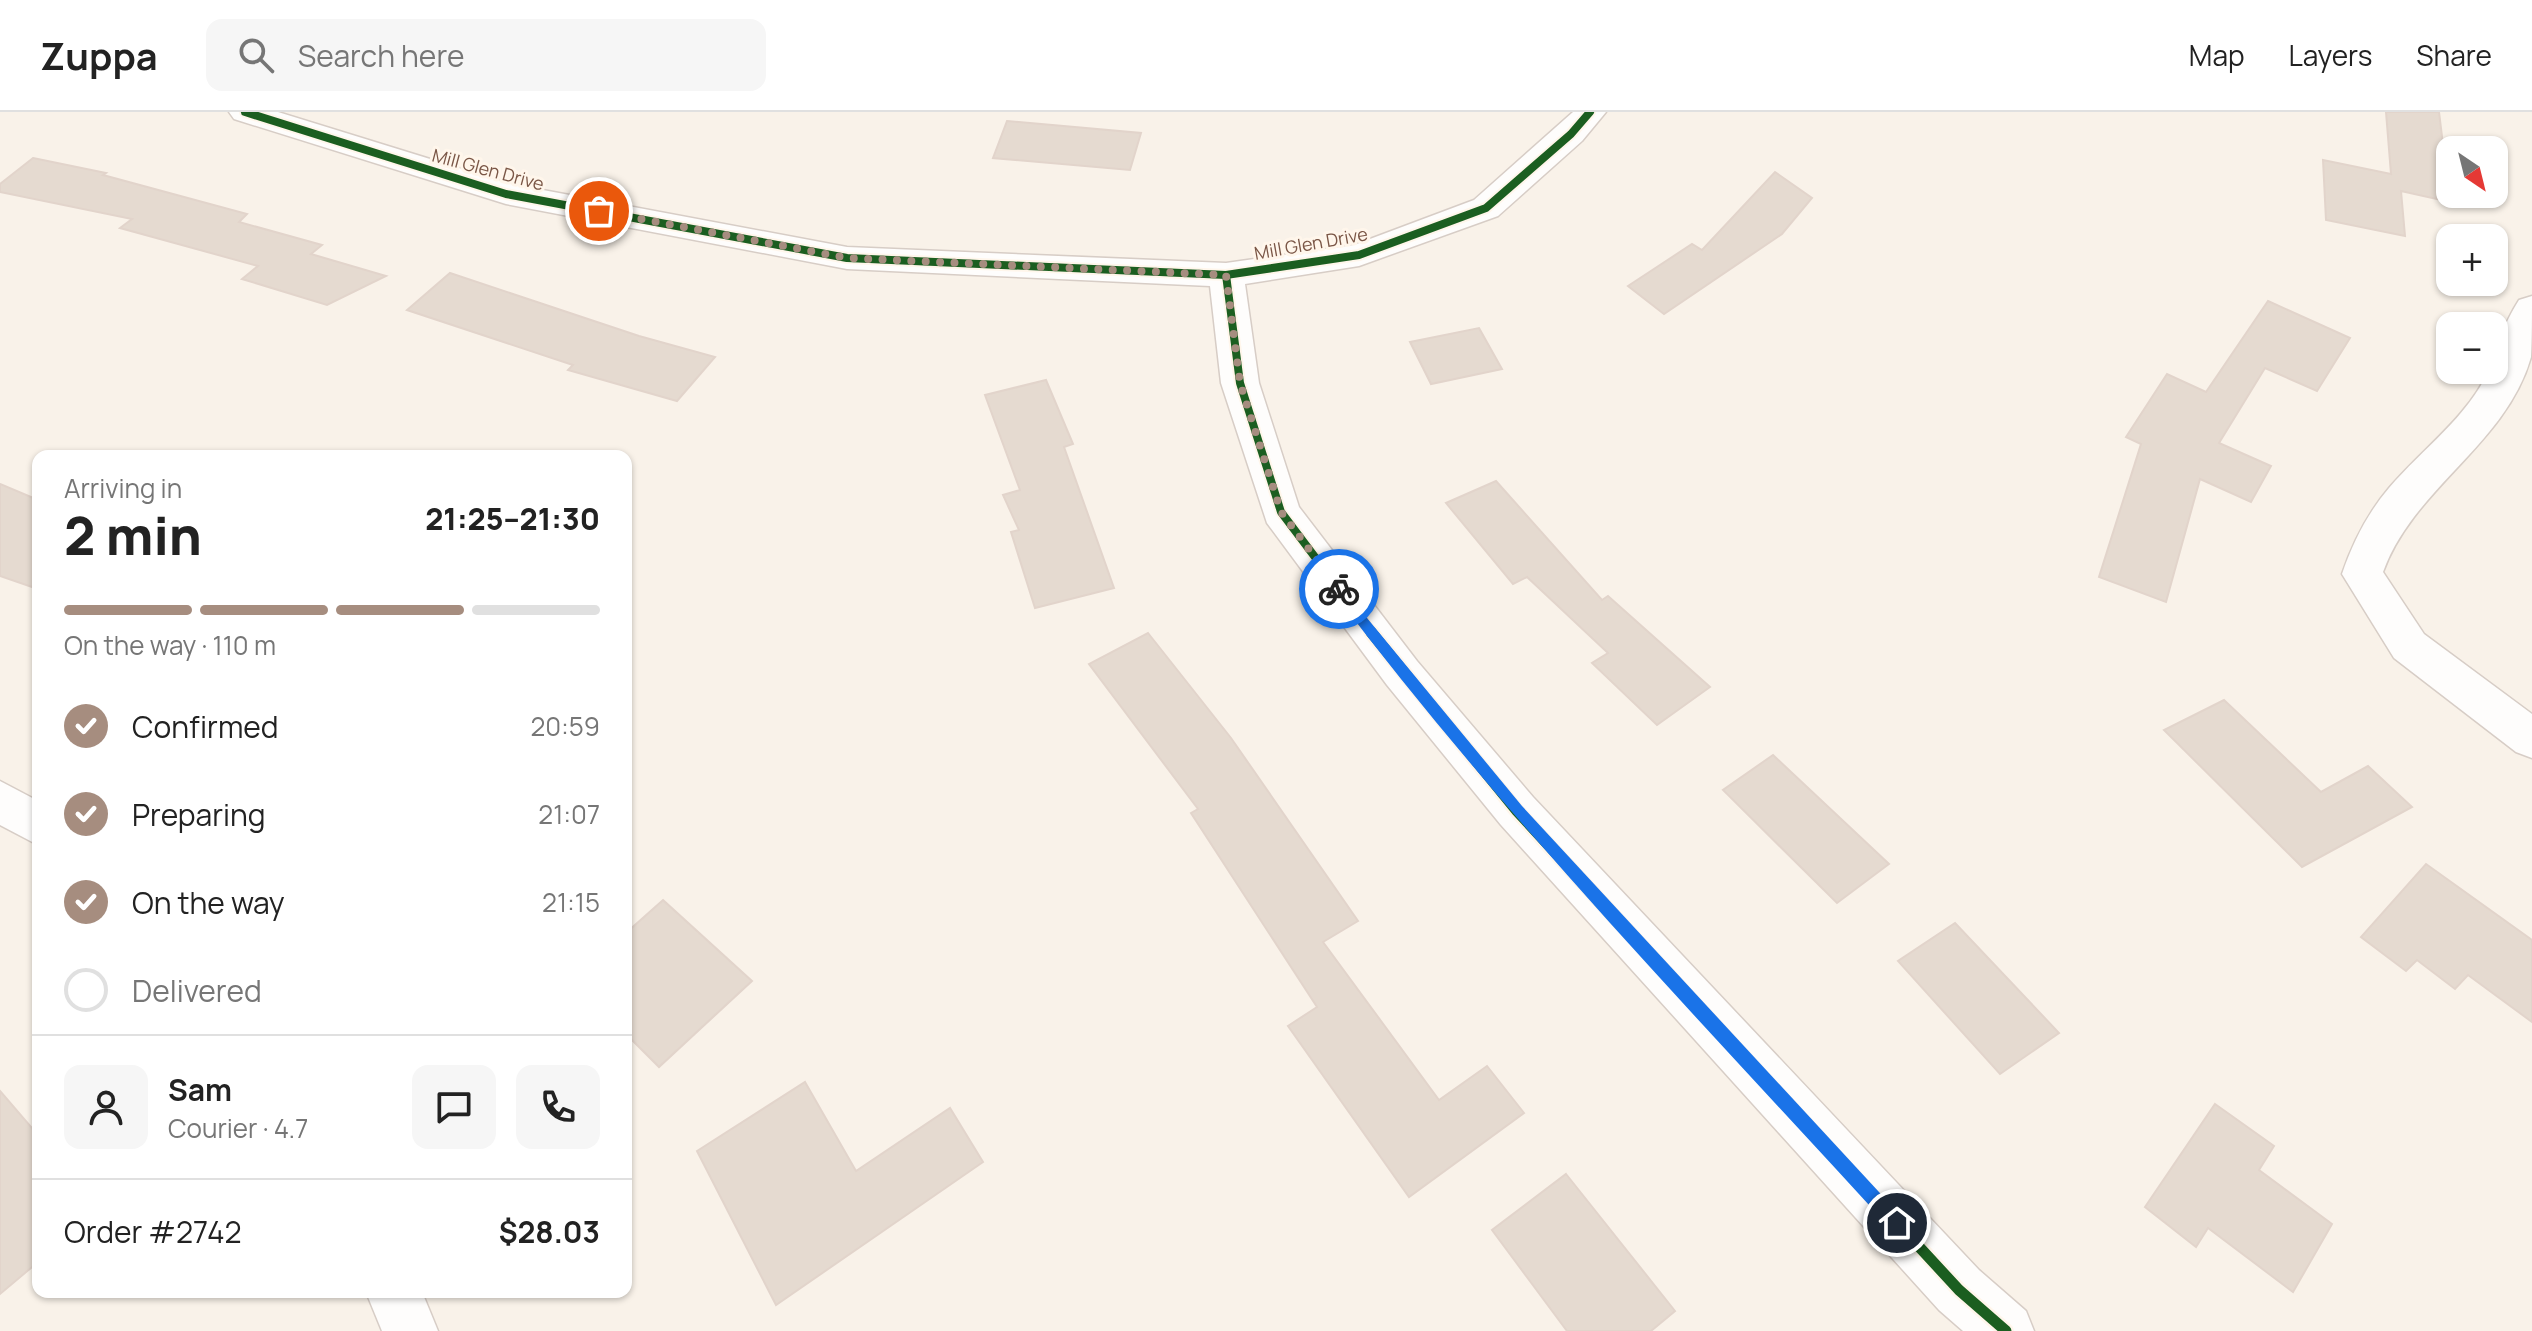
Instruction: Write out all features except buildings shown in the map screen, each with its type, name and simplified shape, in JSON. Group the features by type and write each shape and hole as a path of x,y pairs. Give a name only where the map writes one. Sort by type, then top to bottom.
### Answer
{"street":[{"name":"Mill Glen Drive","path":"245,112 506,194 847,258 1226,275 1359,255 1486,208 1531,171 1590,112"},
{"path":"1226,275 1240,383 1281,512 1402,673 1517,811 1959,1290 2006,1331"},
{"path":"2532,308 2496,393 2468,429 2391,510 2370,544 2362,574 2409,646 2532,739"},
{"path":"0,801 32,821"},
{"path":"396,1298 410,1331"}],"cycle path":[{"path":"245,112 506,194 847,258 1226,275 1359,255 1486,208 1571,134 1590,112"},
{"path":"1226,275 1240,383 1281,512 1402,673 1517,811 1959,1290 2006,1331"}],"way so far":[{"path":"599,211 847,258 1226,275 1240,383 1281,512 1339,589"}],"route":[{"path":"1339,589 1402,673 1517,811 1897,1223"}]}
